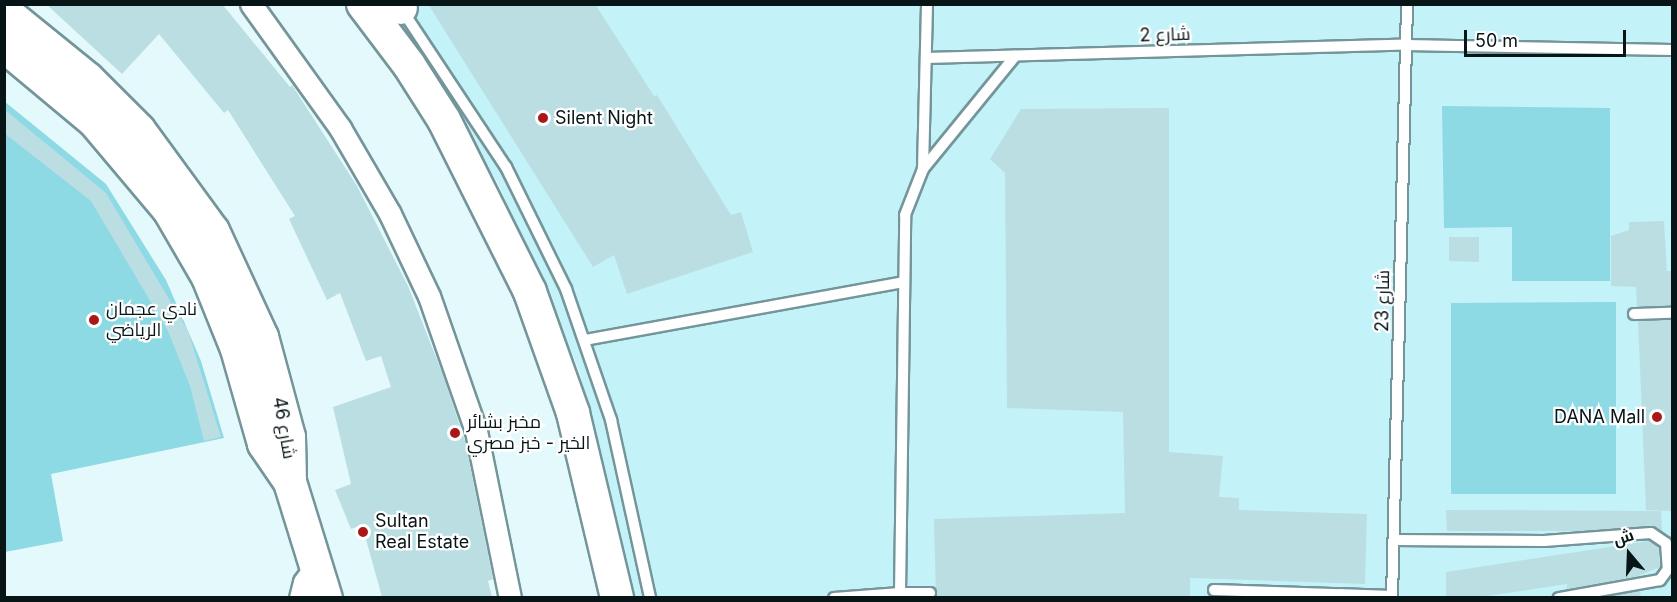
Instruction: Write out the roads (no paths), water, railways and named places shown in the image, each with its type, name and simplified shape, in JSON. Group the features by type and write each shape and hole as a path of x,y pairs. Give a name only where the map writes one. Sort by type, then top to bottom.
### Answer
{"main road":[{"path":"363,4 410,66 444,120 530,292 576,423 617,597"},
{"name":"شارع 46","path":"4,11 88,79 139,130 213,231 248,301 273,374 289,437 290,482"},
{"name":"شارع 46","path":"4,46 94,121 169,210 224,313 267,451 290,482"},
{"path":"290,482 326,597"}],"street":[{"path":"251,4 340,128 390,214 429,296 476,431 510,597"},
{"path":"300,597 304,582 316,566"}],"lane":[{"path":"923,169 927,4"},
{"name":"شارع 23","path":"1392,597 1407,4"},
{"path":"398,6 506,167 548,248 585,340 623,464 650,597"},
{"name":"شارع 2","path":"926,58 1406,45 1672,50"},
{"path":"900,593 905,214 923,169 1015,56"},
{"path":"585,340 904,282"},
{"path":"1634,314 1672,313"},
{"path":"1394,540 1544,541 1650,533 1666,543 1668,569 1660,580 1558,597"},
{"path":"1214,590 1392,597"},
{"path":"834,597 930,593"}],"place":[{"name":"Silent Night","path":"543,118"},
{"name":"نادي عجمان الرياضي","path":"94,320"},
{"name":"DANA Mall","path":"1657,417"},
{"name":"مخبز بشائر الخير - خبز مصري","path":"455,433"},
{"name":"Sultan Real Estate","path":"363,532"}]}
